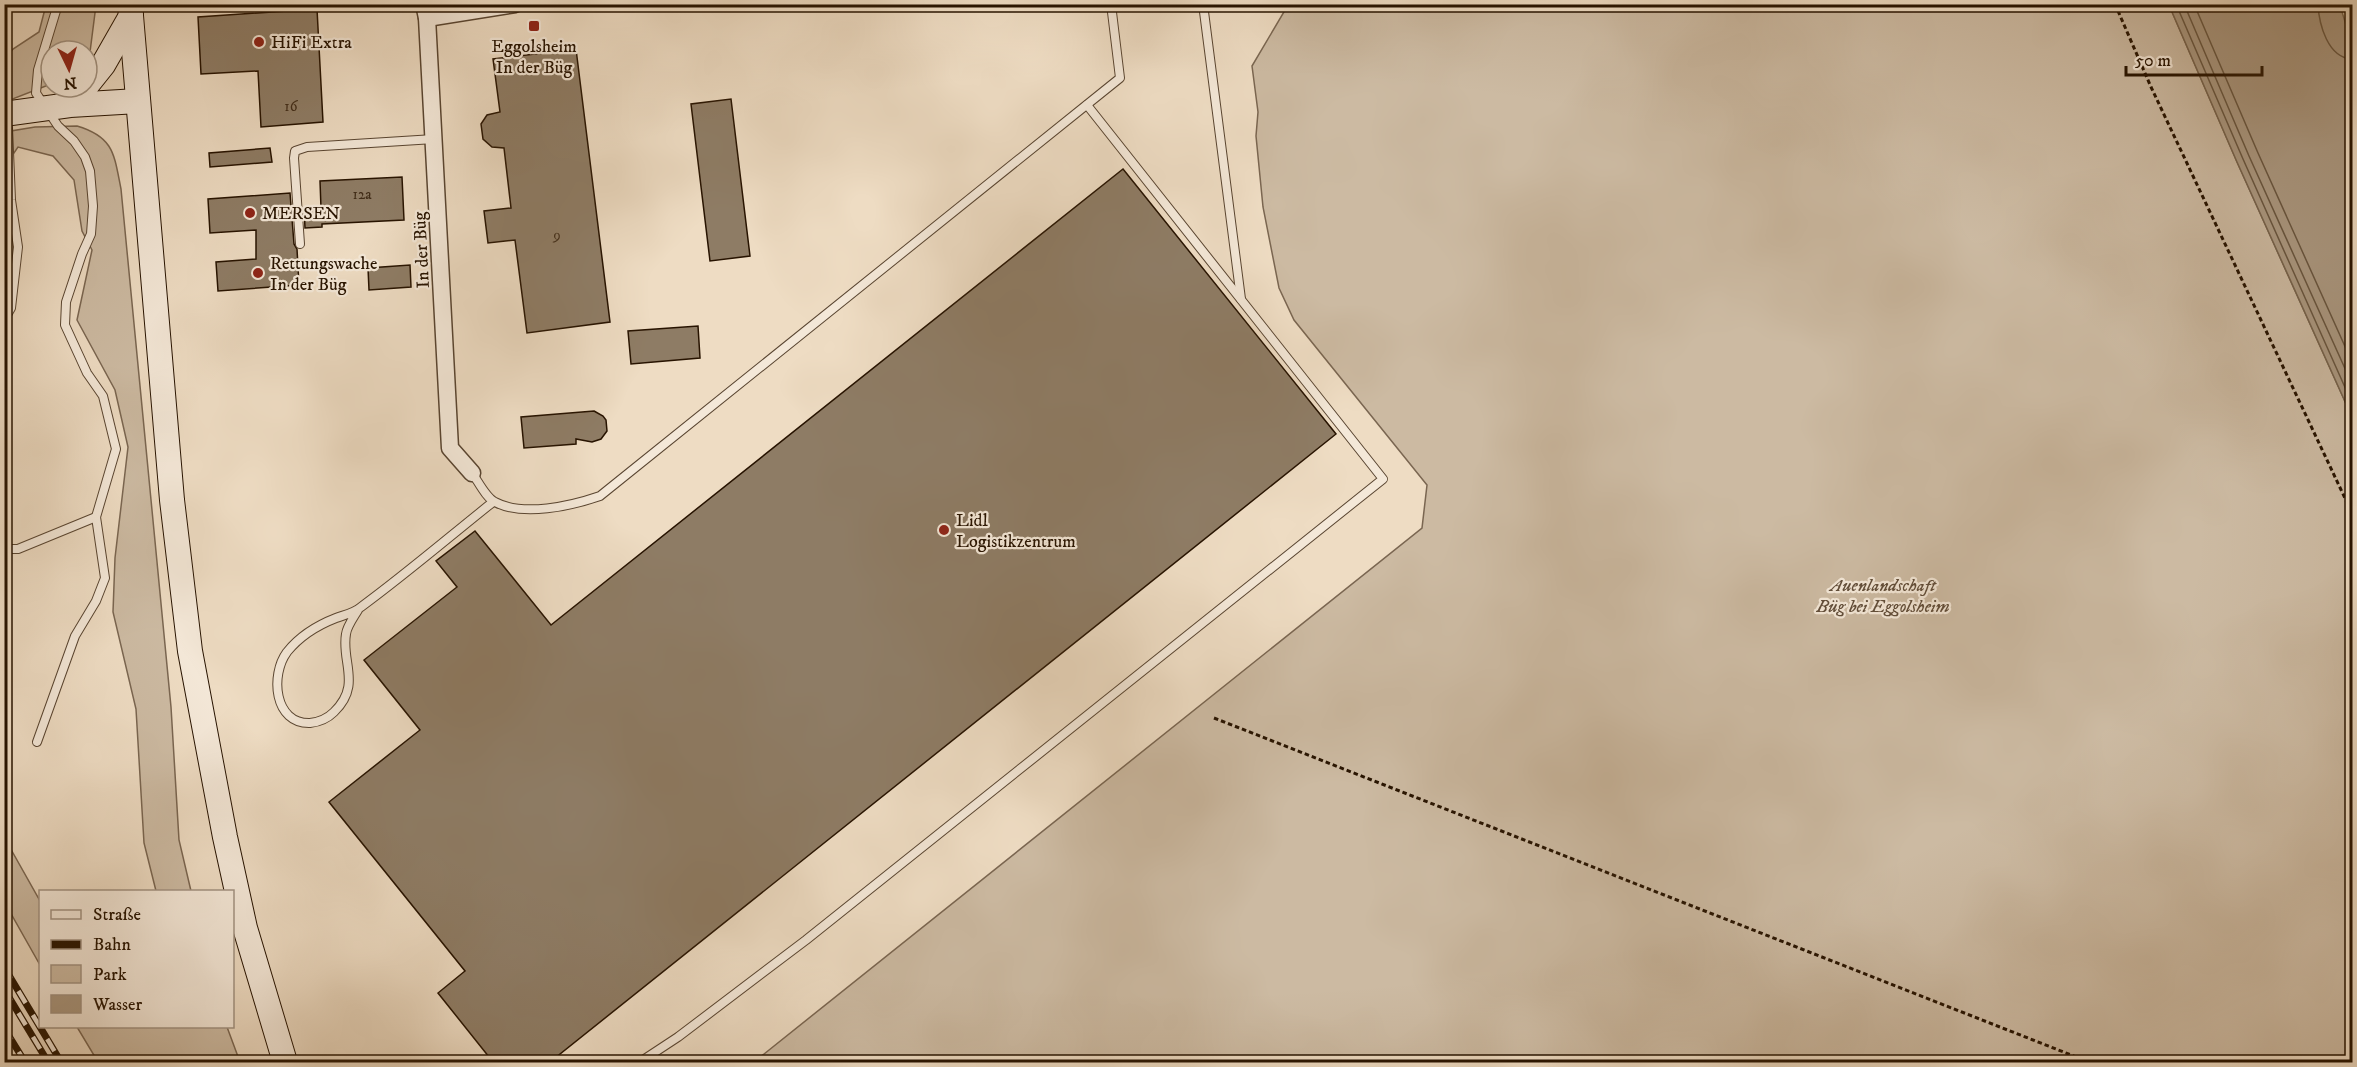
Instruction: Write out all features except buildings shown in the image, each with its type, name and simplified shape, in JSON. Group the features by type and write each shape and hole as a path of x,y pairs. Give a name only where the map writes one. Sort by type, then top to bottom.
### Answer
{"main road":[{"path":"99,70 130,10"},
{"path":"130,10 172,500 190,651 225,837 246,928 285,1062"},
{"path":"70,105 75,99"},
{"path":"7,114 70,105 138,101"}],"street":[{"name":"In der Büg","path":"472,473 450,448 435,139 425,11 515,4"}],"lane":[{"path":"4,320 10,308 18,247 11,200 7,114 6,4"},
{"path":"37,742 75,636 96,601 105,579 96,517 116,449 103,396 87,373 65,325 66,302 91,234 93,206 90,171 85,157 45,108 36,93 36,83 58,4"},
{"path":"472,473 493,502 521,508 573,505 600,496 1120,78 1111,4"},
{"path":"1203,4 1241,299"},
{"path":"640,1062 678,1037 806,940 1383,479 1087,105"},
{"path":"300,244 295,151 307,147 435,139"},
{"path":"358,610 346,633 350,675 344,698 336,711 327,719 316,722 294,721 280,704 278,690 279,672 287,652 314,629 358,610 493,502"},
{"path":"4,549 18,549 96,517"}],"path":[{"path":"2115,4 2156,98 2352,513"},
{"path":"1214,717 2089,1062"}],"green space":[{"path":"46,5 96,5 92,39 39,39 39,89 5,102 5,59 13,49 39,32"},
{"name":"Auenlandschaft Büg bei Eggolsheim","path":"1288,5 2169,5 2352,417 2352,1062 754,1062 1422,528 1427,485 1294,320 1279,288 1263,207 1256,136 1258,112 1252,66"},
{"path":"77,126 98,136 110,148 114,157 121,189 171,707 179,840 191,890 156,890 144,843 136,709 113,612 115,558 128,447 115,390 77,320 92,250 82,231 74,180 53,156 18,147 5,166 5,132 35,127"},
{"path":"4,837 39,899 39,963 5,903"},
{"path":"78,1028 227,1028 240,1062 98,1062"}],"water":[{"path":"2169,5 2340,5 2352,45 2352,417 2237,162"}],"railway":[{"path":"4,967 39,1025"},
{"path":"4,989 48,1062"},
{"path":"4,1028 25,1062"},
{"path":"41,1028 61,1062"},
{"path":"4,1058 8,1062"}],"place":[{"name":"Eggolsheim In der Büg","path":"534,26"},
{"name":"HiFi Extra","path":"259,42"},
{"name":"MERSEN","path":"250,213"},
{"name":"Rettungswache In der Büg","path":"258,273"},
{"name":"Lidl Logistikzentrum","path":"944,530"}]}
